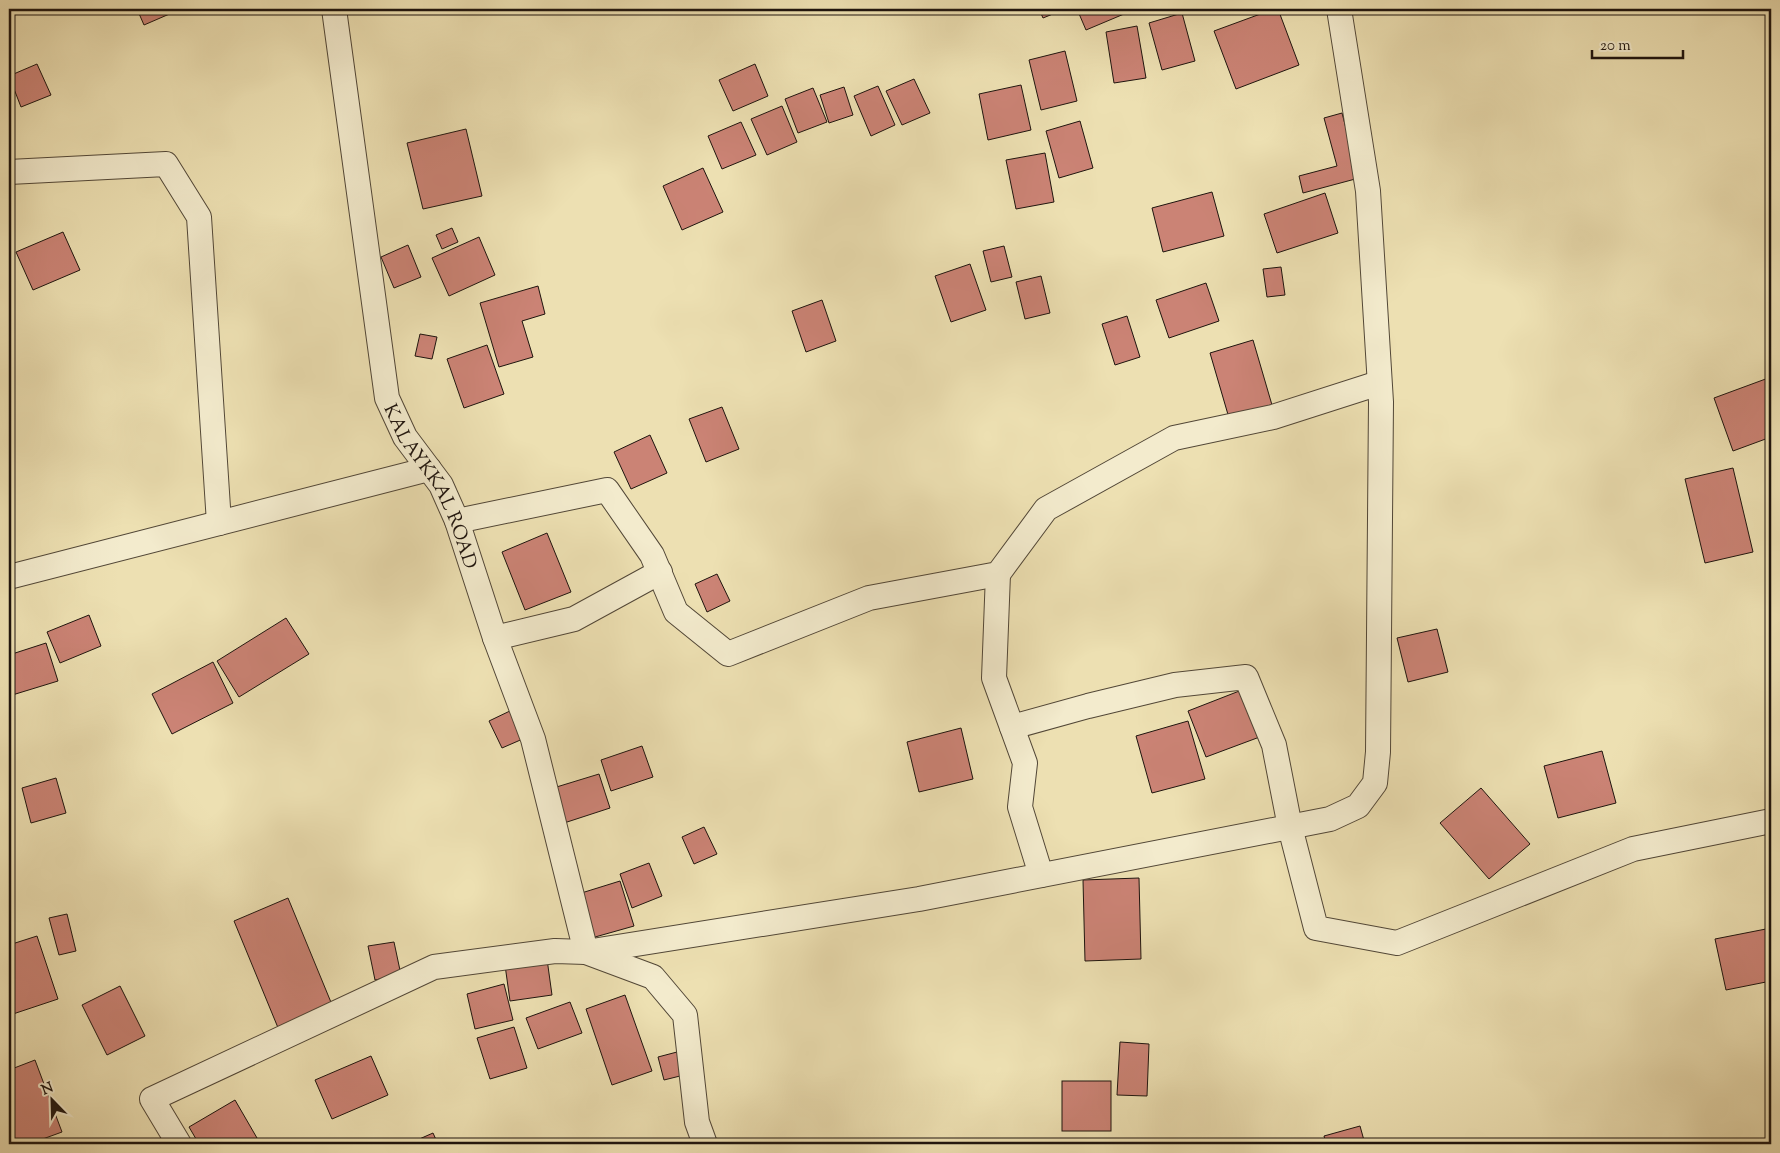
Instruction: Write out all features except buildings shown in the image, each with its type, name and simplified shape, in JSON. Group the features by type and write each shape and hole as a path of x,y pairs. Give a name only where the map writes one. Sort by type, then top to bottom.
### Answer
{"street":[{"name":"KALAYKKAL ROAD","path":"334,9 387,398 405,437 441,485 457,521 495,638 533,739 586,952"},
{"path":"178,1144 152,1099 434,967 555,951 586,952 919,899 1290,827 1330,818 1358,806 1375,784 1379,742 1381,412 1368,190 1339,9"},
{"path":"9,172 166,164 199,218 219,523"},
{"path":"1041,875 1020,807 1024,763 994,678 998,574 1046,509 1174,438 1273,417 1379,383"},
{"path":"9,577 429,469"},
{"path":"457,521 607,490 652,555 676,612 728,654 870,598 998,574"},
{"path":"495,638 574,619 660,572"},
{"path":"1012,727 1175,685 1246,677 1274,745 1290,827 1316,928 1397,943 1633,848 1771,821"},
{"path":"586,952 653,978 685,1015 697,1122 705,1144"}]}
